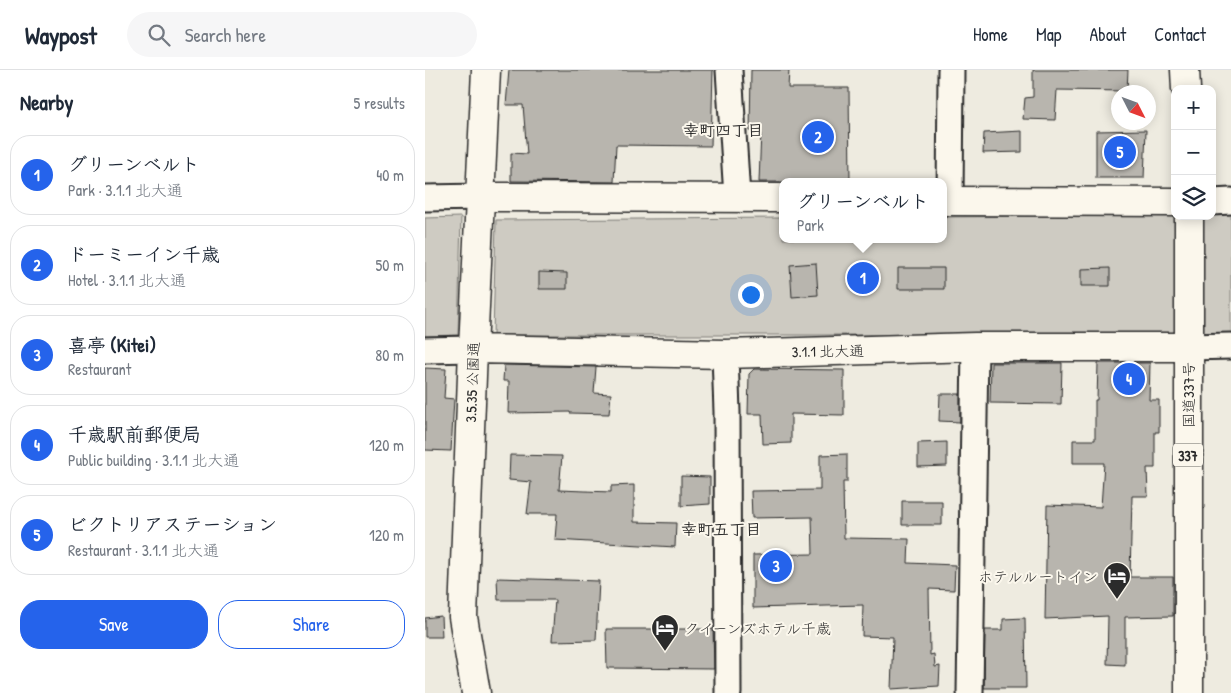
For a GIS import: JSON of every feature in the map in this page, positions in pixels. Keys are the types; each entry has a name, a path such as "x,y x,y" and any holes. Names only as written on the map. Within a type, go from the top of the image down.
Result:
{"main road":[{"name":"3.5.35 公園通","path":"476,693 463,617 486,70"},
{"path":"1185,70 1186,85"},
{"path":"481,197 779,198"},
{"path":"947,201 1171,202"},
{"name":"国道337号","path":"1189,220 1189,693"},
{"name":"3.1.1 北大通","path":"473,349 725,354 975,347 1189,346"}],"street":[{"path":"729,70 737,197"},
{"path":"947,201 951,70"},
{"path":"425,198 481,197"},
{"path":"1216,202 1231,201"},
{"name":"3.1.1 北大通","path":"1189,346 1231,346"},
{"path":"969,693 975,347"},
{"name":"3.1.1 北大通","path":"425,350 473,349"},
{"path":"725,354 728,693"}],"shaded area":[{"path":"1216,214 1231,214 1231,335 493,335 496,220 779,218 779,243 947,243 947,217 1171,215 1171,220 1216,220"},
{"path":"461,217 458,335 425,336 425,218"}],"building":[{"path":"509,70 713,70 711,146 616,145 614,182 511,181 511,153 527,154 523,105 506,105"},
{"path":"751,70 789,70 788,88 849,88 850,178 779,178 779,182 759,182 761,131 750,131"},
{"path":"1033,70 1128,70 1127,85 1111,85 1111,91 1057,90 1055,120 1023,119 1025,98 1033,97"},
{"path":"1146,130 1144,178 1096,178 1096,131"},
{"path":"1022,131 1022,152 983,153 984,133"},
{"path":"816,263 818,295 792,297 790,265"},
{"path":"898,268 944,268 944,289 898,289"},
{"path":"1110,268 1110,286 1081,286 1081,269"},
{"path":"539,272 567,273 567,289 539,289"},
{"path":"991,363 1062,363 1061,404 990,403"},
{"path":"1098,363 1150,363 1149,400 1159,400 1159,432 1155,432 1155,468 1147,468 1148,496 1132,496 1130,577 1173,577 1173,616 1125,617 1125,665 1107,664 1108,616 1045,619 1047,505 1101,507 1104,463 1073,463 1073,440 1095,440 1095,400 1097,400"},
{"path":"504,365 596,367 594,393 611,394 609,414 570,412 508,413 509,381 503,381"},
{"path":"425,368 446,369 444,398 454,399 451,451 425,450"},
{"path":"754,369 844,370 844,415 791,414 791,443 763,444 762,414 748,414 749,374"},
{"path":"940,394 960,394 960,422 939,421"},
{"path":"947,442 947,466 918,467 918,443"},
{"path":"847,454 847,482 843,482 844,538 909,539 908,563 955,565 954,590 929,589 930,655 934,654 935,667 940,666 939,686 891,689 893,637 862,636 863,605 753,608 753,555 813,554 812,517 752,518 751,491 820,490 820,455"},
{"path":"510,455 562,456 559,490 611,492 611,486 634,485 634,522 676,523 675,547 555,540 557,514 527,514 531,482 509,480"},
{"path":"681,476 710,477 710,504 681,506"},
{"path":"902,501 942,501 942,525 902,525"},
{"path":"497,578 599,581 596,640 552,641 555,600 498,600"},
{"path":"441,616 442,637 425,637 425,618"},
{"path":"1025,618 1026,688 984,688 985,630 1003,630 1003,619"},
{"path":"606,629 713,629 714,669 607,668"}],"place":[{"name":"ドーミーイン千歳","path":"818,137"},
{"name":"ビクトリアステーション","path":"1120,152"},
{"name":"グリーンベルト","path":"863,278"},
{"name":"千歳駅前郵便局","path":"1129,379"},
{"name":"喜亭 (Kitei)","path":"776,566"},
{"name":"ホテルルートイン","path":"1117,600"},
{"name":"クイーンズホテル千歳","path":"665,652"}],"district":[{"name":"幸町四丁目","path":"723,130"},
{"name":"幸町五丁目","path":"721,529"}]}
